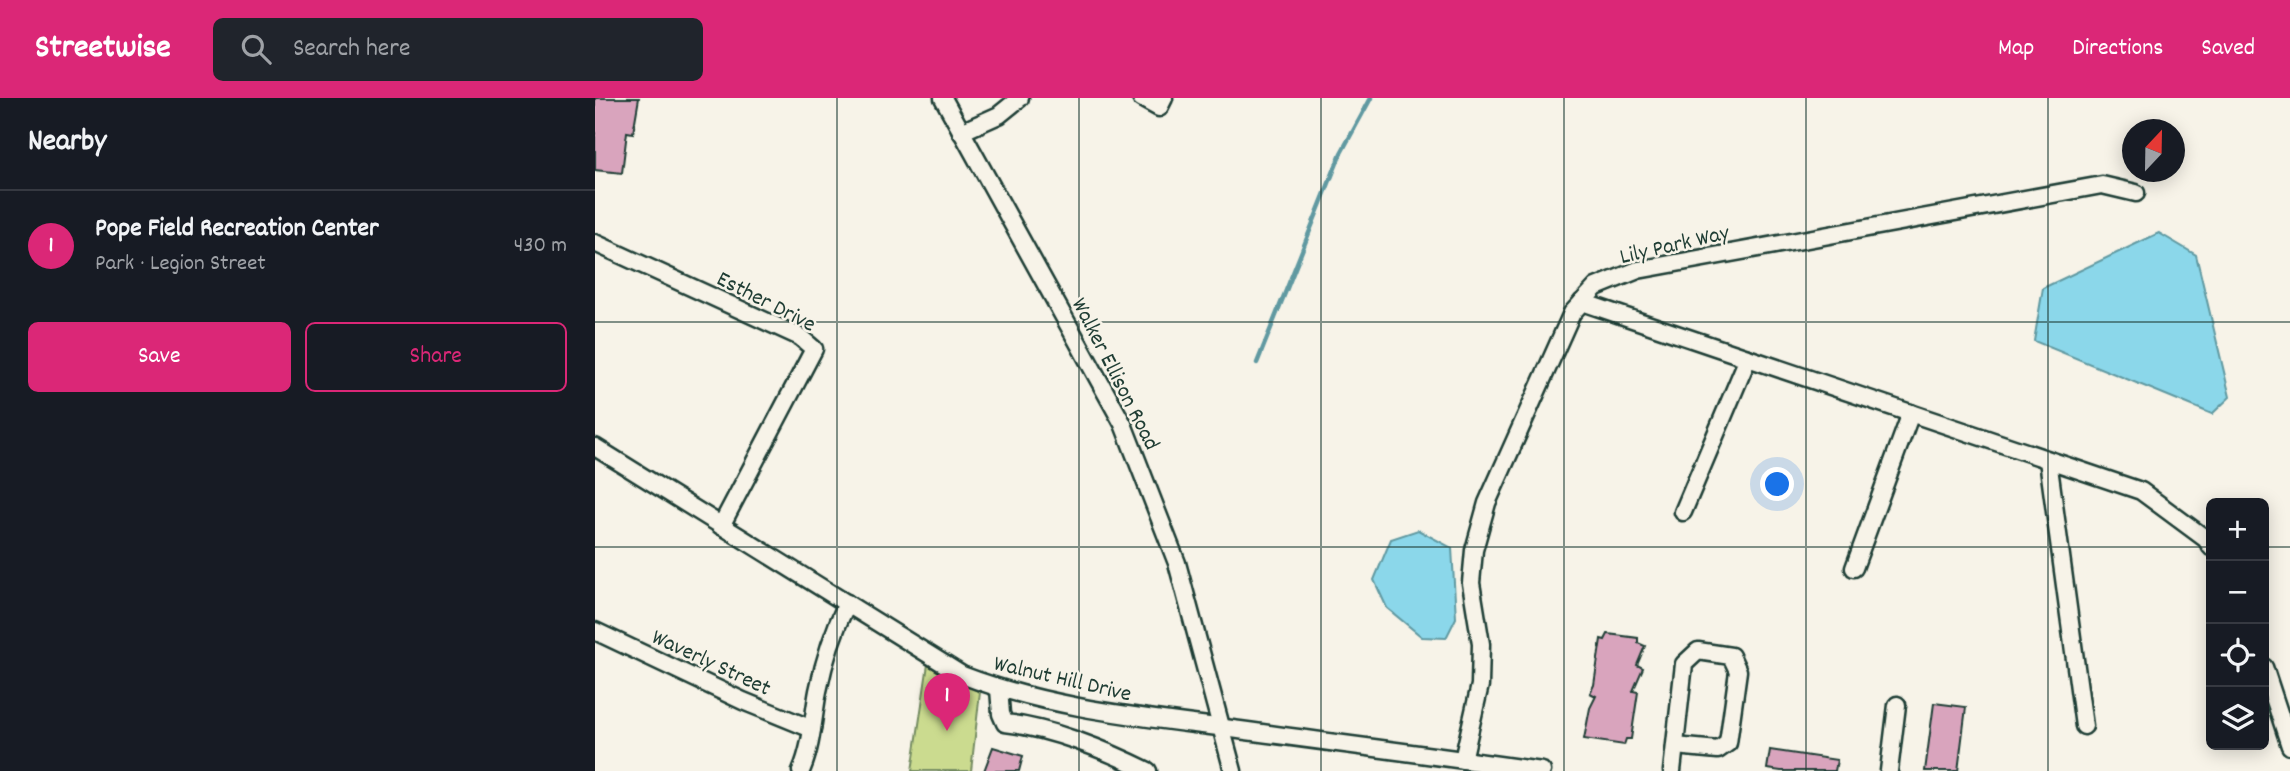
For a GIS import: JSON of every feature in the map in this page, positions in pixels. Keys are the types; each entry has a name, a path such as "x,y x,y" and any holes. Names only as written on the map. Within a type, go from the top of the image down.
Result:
{"street":[{"name":"Walker Ellison Road","path":"943,98 1123,424 1177,563 1233,771"},
{"path":"961,132 999,115 1020,98"},
{"path":"1141,98 1159,108 1164,98"},
{"name":"Lily Park Way","path":"1463,760 1480,684 1481,643 1471,583 1474,550 1487,503 1571,313 1597,287 1638,270 2102,185 2136,193"},
{"name":"Esther Drive","path":"595,243 800,337 814,349 721,526"},
{"path":"1582,302 2141,491 2206,539"},
{"path":"1683,512 1748,358"},
{"path":"1854,568 1910,413"},
{"name":"Walnut Hill Drive","path":"595,447 963,675 999,689 1026,697 1134,717 1542,771"},
{"path":"2048,460 2084,726"},
{"path":"801,771 812,729 818,690 838,622 847,603"},
{"name":"Waverly Street","path":"595,631 743,701 812,729"},
{"path":"1672,771 1684,664 1698,651 1731,656 1738,671 1728,743 1719,750 1675,746"},
{"path":"2269,682 2290,746"},
{"path":"999,689 1001,714 1005,723 1019,724 1081,743 1148,771"},
{"path":"1889,771 1897,705"}],"green space":[{"path":"928,664 980,692 971,771 912,771"}],"water":[{"path":"2159,233 2196,255 2230,397 2212,414 2034,341 2043,288"},
{"path":"1418,530 1452,548 1456,618 1446,638 1422,637 1387,608 1374,580 1391,539"}],"building":[{"path":"595,98 639,98 633,133 627,132 622,173 595,170"},
{"path":"1608,634 1638,638 1638,643 1645,646 1637,665 1643,668 1633,691 1638,692 1631,739 1626,739 1624,745 1584,739 1590,708 1596,696 1590,693 1594,685 1601,639 1605,640"},
{"path":"1934,703 1966,707 1958,771 1925,771"},
{"path":"993,747 1023,756 1019,771 984,771"},
{"path":"1770,750 1837,760 1835,771 1767,769"}],"waterway":[{"path":"1257,363 1341,153 1371,98"}],"place":[{"name":"Pope Field Recreation Center","path":"947,731"}]}
